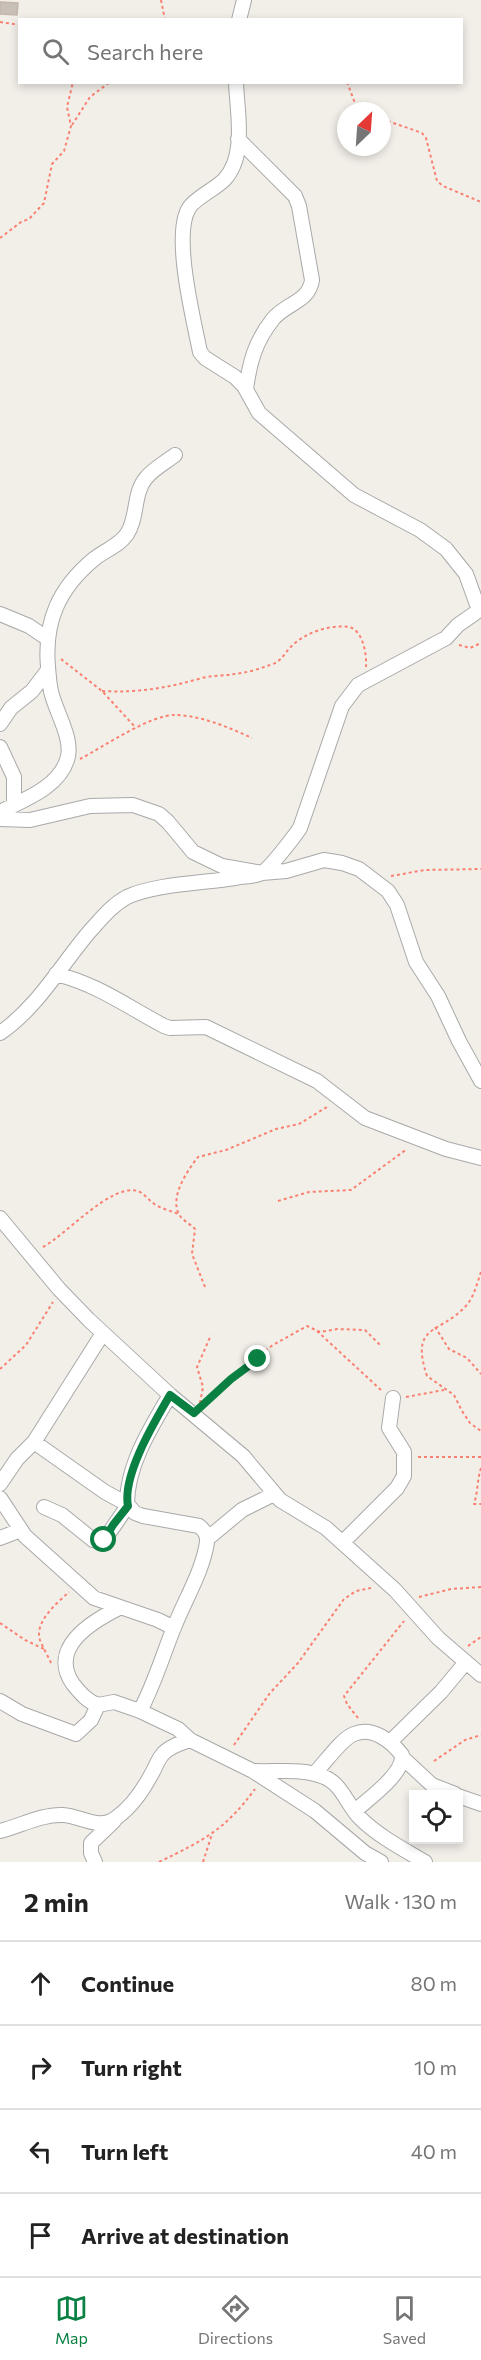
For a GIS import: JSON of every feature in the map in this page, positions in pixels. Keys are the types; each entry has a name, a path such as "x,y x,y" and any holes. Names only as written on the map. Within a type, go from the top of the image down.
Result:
{"street":[{"path":"239,18 244,0"},
{"path":"236,84 238,139 236,161 226,177 212,191 189,207 185,217 182,246 200,352 205,358 235,377 246,389 259,413 354,495 420,530 446,549 466,574 480,610 443,639 358,685 342,706 300,828 262,873"},
{"path":"238,139 295,196 299,206 312,280 311,289 306,296 274,318 255,348 246,389"},
{"path":"0,812 38,792 59,776 68,757 68,743 51,692 48,670 48,643 56,605 68,585 96,558 117,545 128,534 145,479 175,455"},
{"path":"0,614 29,626 48,643"},
{"path":"0,724 10,708 32,691 48,670"},
{"path":"2,754 14,777 14,805"},
{"path":"0,819 30,820 90,806 133,805 159,814 193,852 207,860 222,866 262,873"},
{"path":"0,1033 33,1006 56,974 112,907 128,897 161,888 286,871 324,860 358,869 388,891 397,904 416,962 438,996 481,1081"},
{"path":"56,974 72,978 116,997 164,1026 171,1028 206,1027 317,1081 365,1118 446,1149 481,1158"},
{"path":"0,1218 60,1289 103,1333 170,1395 243,1456 286,1505 312,1518 343,1542 409,1604 438,1638 481,1675"},
{"path":"0,1484 17,1459 34,1442 103,1333"},
{"path":"44,1507 62,1515 93,1540 101,1542 107,1537 128,1505 133,1473 147,1436 170,1395"},
{"path":"343,1542 401,1483 406,1457 390,1431 393,1398"},
{"path":"34,1442 105,1492 128,1505 135,1513 199,1526 205,1532 207,1539 200,1565 140,1711"},
{"path":"207,1539 243,1510 274,1494"},
{"path":"0,1498 25,1536 94,1598 158,1620 174,1628"},
{"path":"0,1538 21,1530"},
{"path":"119,1608 93,1621 75,1639 66,1658 65,1669 68,1677 85,1698 98,1705 114,1702 140,1711 178,1729 190,1740 259,1774 324,1818 365,1853 381,1862"},
{"path":"390,1742 441,1692 466,1662"},
{"path":"0,1701 22,1714 76,1734 91,1720 98,1705"},
{"path":"314,1774 346,1739 354,1734 370,1733 390,1742 403,1758 432,1785 444,1790"},
{"path":"95,1862 91,1853 91,1843 134,1800 150,1778 162,1754 190,1740"},
{"path":"355,1812 394,1776 403,1758"},
{"path":"259,1774 314,1774 327,1778 337,1785 355,1812 372,1829 425,1862"},
{"path":"463,1797 481,1804"},
{"path":"0,1831 55,1816 65,1815 96,1824 106,1824 115,1819"}],"path":[{"path":"160,0 164,18"},
{"path":"0,22 18,25"},
{"path":"71,128 67,106 72,84"},
{"path":"0,238 21,222 29,219 44,203 52,164 64,151 71,128 90,97 107,84"},
{"path":"348,84 354,102"},
{"path":"391,122 422,133 426,138 437,180 442,186 481,202"},
{"path":"102,691 165,689 203,678 242,674 278,663 290,647 307,633 341,627 350,627 360,635 366,659 364,682"},
{"path":"443,639 470,648 481,643"},
{"path":"48,643 102,691 136,728"},
{"path":"64,768 136,728 165,716 175,715 225,726 252,738"},
{"path":"374,879 425,870 481,869"},
{"path":"179,1214 177,1198 179,1188 198,1157 226,1150 276,1129 299,1124 320,1110 344,1102"},
{"path":"278,1201 309,1192 351,1190 422,1140"},
{"path":"42,1248 87,1213 118,1193 137,1191 157,1206 179,1214 195,1229 192,1254 205,1287"},
{"path":"481,1272 467,1305 435,1328 423,1340 421,1351 427,1376 454,1395 470,1423 481,1431"},
{"path":"0,1369 26,1345 60,1289"},
{"path":"211,1335 197,1367 203,1387 199,1409 246,1367 256,1362 273,1344 307,1326 320,1332 344,1328 365,1330 380,1346"},
{"path":"435,1328 449,1349 467,1358 481,1374"},
{"path":"315,1330 374,1385 393,1398 444,1390"},
{"path":"406,1457 481,1456"},
{"path":"481,1468 478,1494 474,1504 481,1504"},
{"path":"68,1677 51,1663 39,1631 41,1624 60,1600 78,1584"},
{"path":"370,1733 347,1704 344,1696 372,1664 409,1604 451,1589 481,1587"},
{"path":"225,1757 270,1693 298,1663 344,1599 356,1591 370,1588 395,1590"},
{"path":"0,1623 26,1640 44,1648"},
{"path":"434,1761 465,1740 481,1734"},
{"path":"159,1862 195,1845 234,1816 259,1774"},
{"path":"203,1862 212,1834"}],"building":[{"path":"0,2 18,3 17,15 0,14"}],"route":[{"path":"104,1540 128,1506 127,1495 133,1473 147,1436 170,1395 194,1413 231,1379 258,1359"}]}
